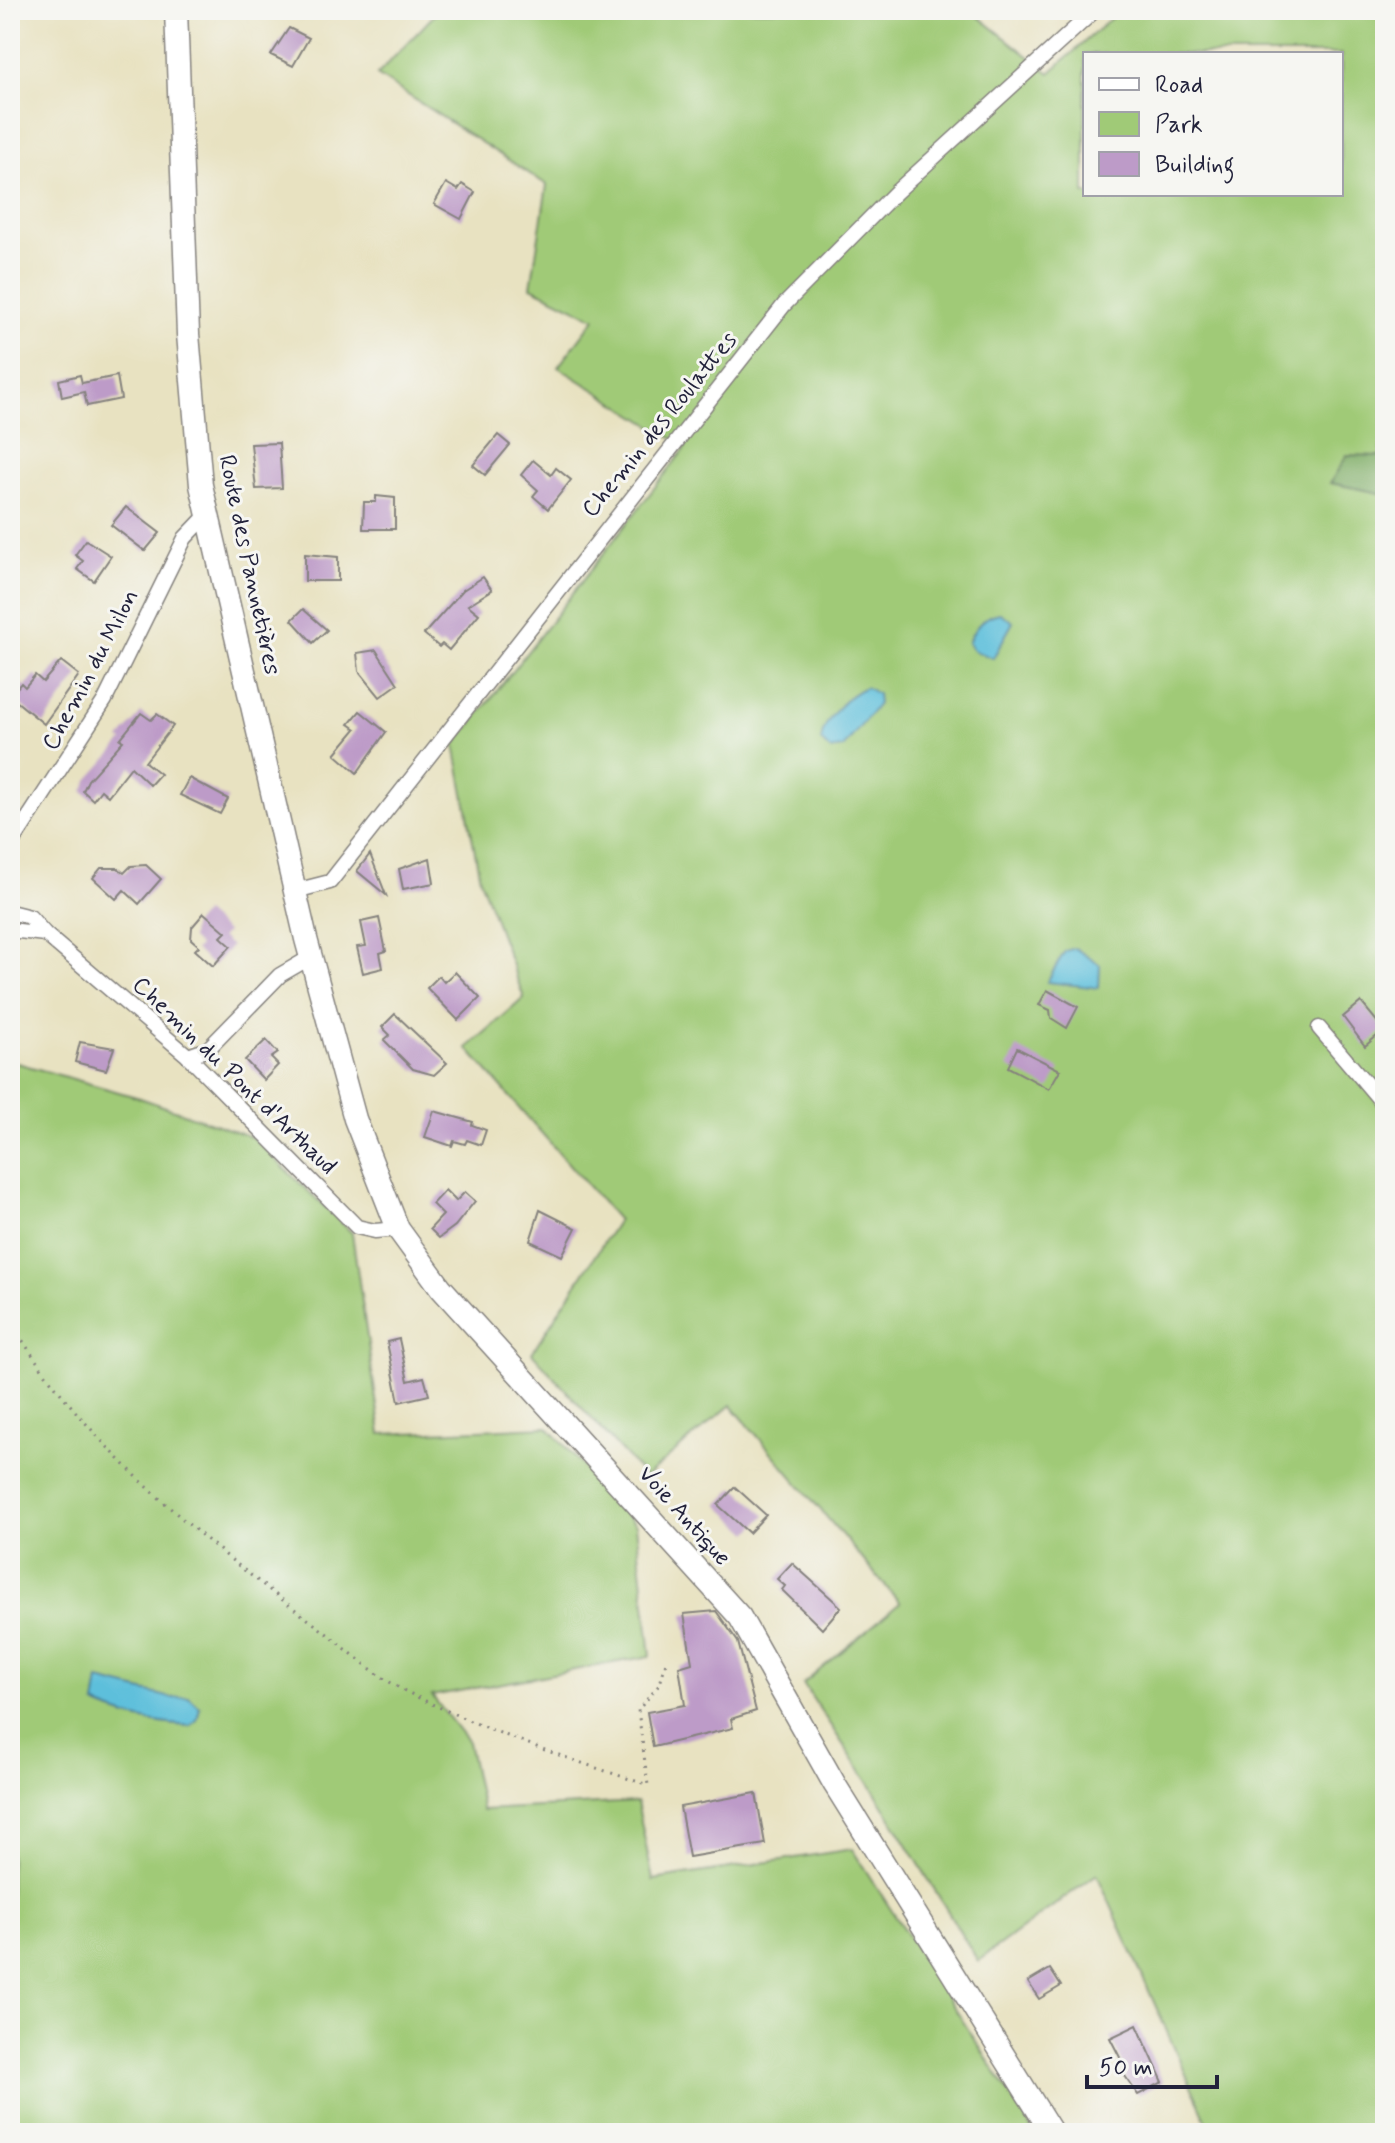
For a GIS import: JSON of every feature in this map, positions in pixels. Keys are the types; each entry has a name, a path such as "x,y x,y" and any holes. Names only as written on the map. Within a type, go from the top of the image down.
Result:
{"street":[{"name":"Route des Pannetières","path":"176,10 188,334 201,485 305,933"},
{"name":"Chemin des Roulattes","path":"295,891 330,882 784,305 896,192 1095,10"},
{"name":"Chemin du Milon","path":"10,846 84,737 185,538 208,514"},
{"path":"10,897 17,914 45,934"},
{"path":"10,930 45,934"},
{"name":"Voie Antique","path":"305,933 355,1119 398,1229 441,1288 740,1617 835,1785 1052,2133"},
{"name":"Chemin du Pont d'Arthaud","path":"45,934 188,1056 357,1227 375,1231 398,1229"},
{"path":"188,1056 208,1049 280,975 311,957"},
{"path":"1319,1028 1385,1106"}],"path":[{"path":"10,1320 75,1413 163,1504 269,1590 402,1689 552,1754 648,1785 638,1710 660,1684 667,1658"}],"green space":[{"path":"439,10 970,10 1050,73 1120,10 1385,10 1385,2133 1212,2133 1097,1874 978,1961 882,1803 803,1684 900,1603 731,1405 645,1477 532,1353 618,1220 467,1048 524,998 480,879 455,745 686,447 558,367 595,318 531,287 547,185 377,75"},
{"path":"1385,380 1385,494 1330,483 1347,455 1381,456"},
{"path":"10,1061 140,1098 252,1137 352,1233 381,1434 548,1427 636,1525 651,1656 432,1696 468,1742 482,1810 637,1802 653,1880 852,1849 1035,2133 10,2133"}],"water":[{"path":"1000,613 1013,622 993,658 974,651 968,643 976,628 984,620"},
{"path":"866,687 877,694 878,704 843,748 830,750 821,741 826,725 844,702"},
{"path":"1075,948 1100,965 1099,988 1047,982 1065,951"},
{"path":"99,1680 172,1698 189,1697 200,1707 197,1720 190,1726 166,1724 106,1709 95,1704"}],"building":[{"path":"289,28 309,38 293,66 271,55"},
{"path":"446,183 458,190 462,184 475,192 461,219 434,204"},
{"path":"80,375 82,383 117,376 121,399 87,406 84,392 62,397 59,380"},
{"path":"498,435 510,445 485,475 473,465"},
{"path":"279,443 282,488 256,489 251,444"},
{"path":"533,460 551,475 556,468 571,480 548,509 533,496 538,490 521,475"},
{"path":"376,496 395,498 395,529 363,529 364,502 376,502"},
{"path":"126,507 160,533 145,551 111,525"},
{"path":"86,540 111,556 94,581 77,569 83,561 75,555"},
{"path":"305,554 338,557 338,581 305,581"},
{"path":"483,577 492,590 468,605 479,614 449,650 442,644 439,647 424,634 463,590"},
{"path":"303,609 327,630 313,643 292,620"},
{"path":"376,650 398,684 380,697 359,671 357,653"},
{"path":"61,661 79,675 44,724 10,696 21,683 25,687 35,675 43,682"},
{"path":"360,711 386,732 357,773 335,754 356,729 349,724"},
{"path":"141,713 151,720 157,714 173,726 145,762 160,774 150,785 131,767 108,796 101,790 93,800 83,791 88,780 123,741 120,739"},
{"path":"189,778 228,799 220,814 180,795"},
{"path":"370,854 386,895 357,871"},
{"path":"430,858 434,883 403,889 399,869"},
{"path":"146,865 161,879 139,904 124,890 116,899 93,878 101,868 118,868 124,873 131,866"},
{"path":"204,913 226,932 221,937 231,946 213,966 195,950 199,946 191,939 192,927"},
{"path":"379,918 386,951 380,953 383,968 363,973 357,947 366,946 361,922"},
{"path":"455,972 480,998 458,1020 427,988 439,976 444,982"},
{"path":"1047,990 1078,1007 1067,1028 1051,1018 1050,1010 1039,1005"},
{"path":"1361,1002 1384,1030 1365,1046 1343,1017"},
{"path":"395,1014 447,1063 434,1075 413,1069 384,1040 390,1035 382,1027"},
{"path":"266,1040 278,1053 271,1058 278,1065 264,1080 245,1060"},
{"path":"80,1042 114,1048 106,1070 75,1062"},
{"path":"1017,1048 1060,1070 1049,1089 1008,1067"},
{"path":"434,1111 473,1122 472,1125 486,1130 481,1145 467,1140 465,1144 454,1141 452,1146 425,1137"},
{"path":"445,1190 456,1201 465,1192 475,1201 455,1226 439,1238 430,1229 443,1215 432,1204"},
{"path":"540,1210 576,1228 562,1256 530,1241"},
{"path":"399,1339 408,1381 424,1377 429,1395 399,1402 387,1342"},
{"path":"735,1487 766,1515 749,1533 718,1505"},
{"path":"792,1563 841,1607 822,1629 782,1590 785,1586 777,1579"},
{"path":"716,1611 738,1642 756,1711 731,1719 733,1728 653,1747 647,1712 685,1705 679,1667 692,1663 684,1614"},
{"path":"756,1793 765,1844 689,1857 680,1807"},
{"path":"1050,1969 1061,1986 1039,1999 1028,1982"},
{"path":"1137,2025 1163,2082 1138,2095 1123,2073 1127,2071 1110,2038"}]}
